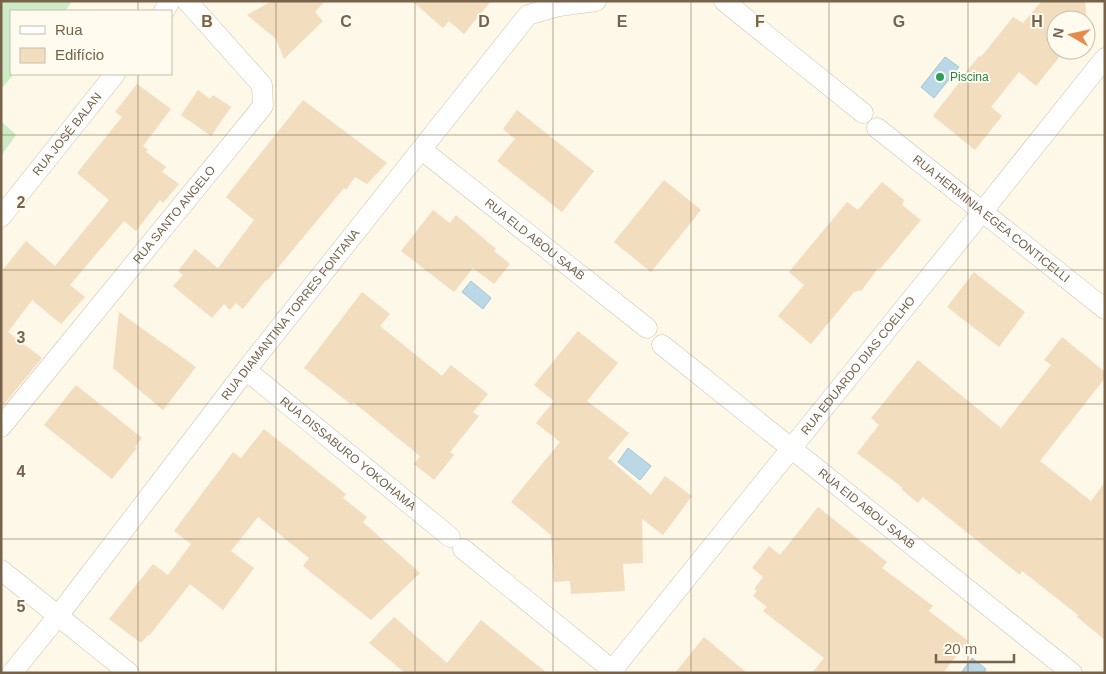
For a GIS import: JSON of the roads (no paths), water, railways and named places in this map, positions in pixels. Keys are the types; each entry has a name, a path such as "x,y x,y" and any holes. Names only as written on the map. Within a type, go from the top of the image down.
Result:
{"street":[{"name":"RUA SANTO ANGELO","path":"1,427 263,106 262,85 187,1"},
{"name":"RUA DIAMANTINA TORRES FONTANA","path":"12,673 58,616 246,370 528,15 559,6 596,1"},
{"path":"724,1 863,113"},
{"name":"RUA EDUARDO DIAS COELHO","path":"613,672 1105,58"},
{"name":"RUA JOSÉ BALAN","path":"1,217 115,75"},
{"name":"RUA HERMINIA EGEA CONTICELLI","path":"877,128 1105,309"},
{"name":"RUA ELD ABOU SAAB","path":"422,150 647,328"},
{"name":"RUA EID ABOU SAAB","path":"662,345 1072,673"},
{"name":"RUA DISSABURO YOKOHAMA","path":"246,370 613,672"},
{"path":"1,570 129,673"}],"water":[{"name":"Piscina","path":"945,57 959,67 934,98 921,87"},
{"path":"471,281 491,298 483,309 462,292"},
{"path":"628,448 651,466 640,480 618,462"},
{"path":"972,658 986,669 984,673 961,673"}],"place":[{"name":"Piscina","path":"940,77"}]}
